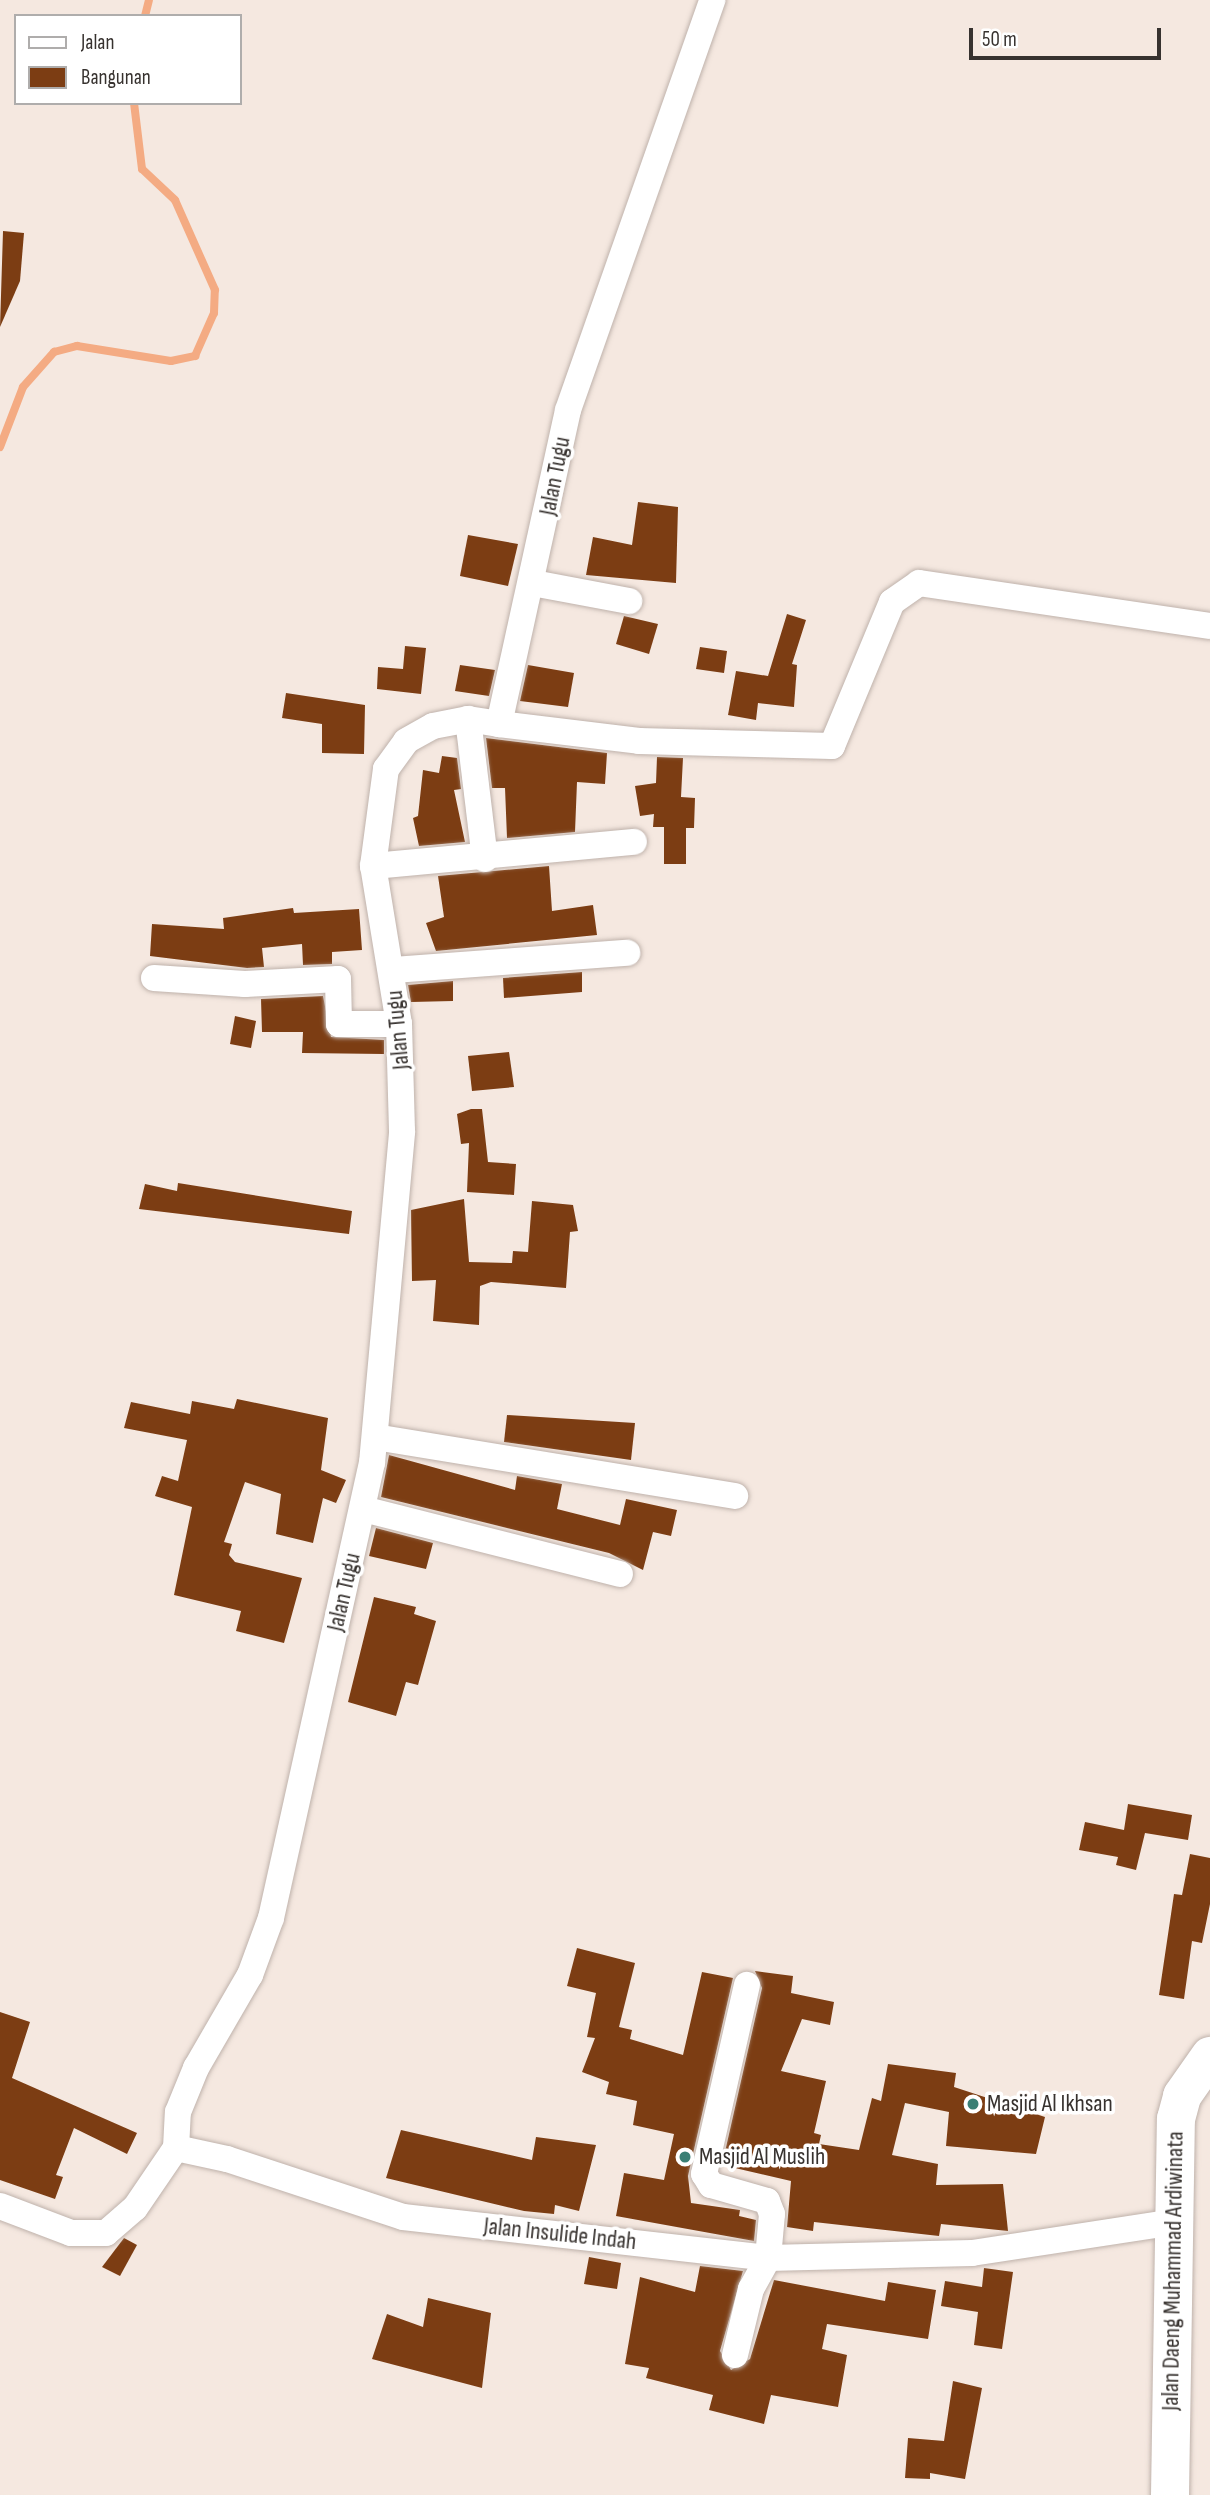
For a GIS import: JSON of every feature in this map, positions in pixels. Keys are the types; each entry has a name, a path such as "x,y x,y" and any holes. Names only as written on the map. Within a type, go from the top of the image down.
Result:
{"main road":[{"name":"Jalan Daeng Muhammad Ardiwinata","path":"1170,2495 1177,2119 1182,2096 1210,2056"}],"street":[{"name":"Jalan Tugu","path":"176,2148 178,2112 196,2068 250,1975 271,1918 363,1509 375,1437 401,1131 399,1024 393,970 373,866 386,769 406,741 433,726 468,719 499,724 533,583 568,410 712,0"},
{"path":"533,583 629,601"},
{"path":"499,724 639,741 832,746 892,601 919,583 1210,626"},
{"path":"468,719 485,859"},
{"path":"373,866 485,859 634,842"},
{"path":"393,970 626,953"},
{"path":"154,978 245,984 338,979 339,1024 399,1024"},
{"path":"375,1437 735,1496"},
{"path":"363,1509 620,1574"},
{"path":"735,2355 751,2289 768,2258 767,2201 711,2185 704,2174 747,1985"},
{"path":"0,2206 71,2233 106,2233 135,2208 176,2148"},
{"name":"Jalan Insulide Indah","path":"176,2148 227,2159 403,2217 768,2258 972,2253 1174,2222"}],"building":[{"path":"3,231 24,233 20,281 0,327"},
{"path":"638,502 678,507 676,583 586,575 593,537 632,545"},
{"path":"468,535 518,544 508,586 460,576"},
{"path":"787,614 806,620 792,664 797,665 794,707 758,703 756,720 728,715 736,671 768,676"},
{"path":"624,616 658,624 649,654 616,644"},
{"path":"405,646 426,648 421,694 377,689 378,667 403,669"},
{"path":"700,647 727,651 724,673 696,669"},
{"path":"460,665 495,670 489,696 455,691"},
{"path":"528,665 574,673 568,707 520,701"},
{"path":"286,693 365,705 364,754 322,753 322,724 282,718"},
{"path":"486,738 607,753 605,784 577,782 575,832 507,838 505,788 492,788"},
{"path":"442,756 457,758 461,789 454,790 465,842 419,846 413,818 418,816 423,770 439,773"},
{"path":"657,757 683,758 681,797 695,798 694,828 686,828 686,864 664,864 664,827 653,827 654,814 640,816 635,786 656,783"},
{"path":"549,866 552,911 593,905 597,935 436,951 426,923 444,917 438,876"},
{"path":"293,908 294,913 359,909 362,950 332,952 332,964 303,965 302,944 262,948 264,967 247,968 150,956 152,924 224,929 223,918"},
{"path":"582,972 582,992 504,998 503,978"},
{"path":"453,981 453,1001 411,1002 408,985"},
{"path":"323,996 331,1037 384,1040 384,1054 302,1053 303,1032 262,1032 261,999"},
{"path":"235,1016 256,1021 251,1048 230,1044"},
{"path":"509,1052 514,1087 472,1091 468,1056"},
{"path":"471,1109 482,1109 488,1162 516,1164 514,1195 467,1192 469,1143 461,1144 457,1114"},
{"path":"178,1183 352,1211 349,1234 139,1209 145,1184 177,1191"},
{"path":"464,1199 469,1262 512,1263 513,1251 528,1252 532,1201 573,1205 578,1231 570,1232 566,1288 491,1282 480,1286 479,1325 433,1321 436,1280 412,1281 411,1210"},
{"path":"237,1399 328,1418 321,1470 346,1480 336,1503 323,1498 313,1543 276,1534 281,1494 245,1482 224,1542 232,1544 229,1555 235,1562 302,1578 284,1643 236,1631 241,1611 174,1595 192,1507 155,1496 162,1476 178,1481 187,1440 124,1428 131,1402 190,1414 192,1401 234,1409"},
{"path":"507,1415 635,1423 631,1460 504,1442"},
{"path":"389,1455 515,1490 517,1476 562,1484 557,1509 620,1525 626,1499 677,1510 671,1536 653,1532 643,1570 609,1553 381,1497"},
{"path":"376,1528 433,1543 426,1569 369,1556"},
{"path":"374,1597 416,1607 414,1614 436,1621 418,1685 406,1682 396,1716 348,1702"},
{"path":"1128,1804 1192,1815 1188,1840 1145,1833 1136,1870 1116,1865 1118,1857 1079,1850 1085,1822 1124,1830"},
{"path":"1190,1854 1210,1858 1210,1904 1202,1943 1192,1941 1184,1999 1159,1995 1174,1894 1182,1895"},
{"path":"577,1948 635,1963 619,2027 632,2030 630,2039 683,2055 702,1972 733,1978 688,2176 691,2203 740,2210 739,2216 756,2220 754,2241 616,2216 624,2173 664,2180 674,2134 633,2125 637,2101 606,2094 609,2082 582,2072 595,2038 587,2037 596,1993 567,1986"},
{"path":"755,1971 793,1976 791,1993 834,2002 830,2025 802,2019 781,2071 826,2081 814,2133 821,2135 819,2144 859,2150 872,2098 881,2101 888,2064 956,2073 954,2087 1045,2117 1036,2154 946,2146 949,2112 905,2103 892,2155 938,2164 936,2185 1003,2184 1008,2231 941,2224 939,2236 814,2222 813,2231 787,2227 791,2181 722,2165 762,1988"},
{"path":"0,2012 30,2022 12,2078 137,2133 127,2154 74,2128 56,2175 63,2177 55,2199 0,2180"},
{"path":"401,2130 532,2160 536,2137 596,2145 579,2211 555,2205 554,2214 524,2211 386,2178"},
{"path":"124,2238 137,2245 120,2276 102,2267"},
{"path":"589,2257 621,2263 617,2289 584,2284"},
{"path":"700,2266 743,2271 720,2351 731,2370 750,2359 774,2280 885,2301 888,2282 936,2290 928,2339 827,2324 822,2349 847,2355 838,2407 771,2395 764,2424 709,2410 713,2395 646,2378 649,2368 625,2364 640,2277 695,2292"},
{"path":"984,2268 1013,2272 1002,2349 974,2345 978,2312 941,2306 945,2281 982,2287"},
{"path":"428,2298 491,2313 482,2388 372,2359 387,2314 423,2327"},
{"path":"953,2381 982,2388 965,2479 930,2473 930,2479 905,2478 908,2438 944,2441"}],"waterway":[{"path":"146,14 149,0"},
{"path":"0,447 23,387 54,352 77,346 171,361 195,356 214,313 215,290 175,200 142,169 134,105"}],"place":[{"name":"Masjid Al Ikhsan","path":"973,2104"},
{"name":"Masjid Al Muslih","path":"685,2157"}]}
